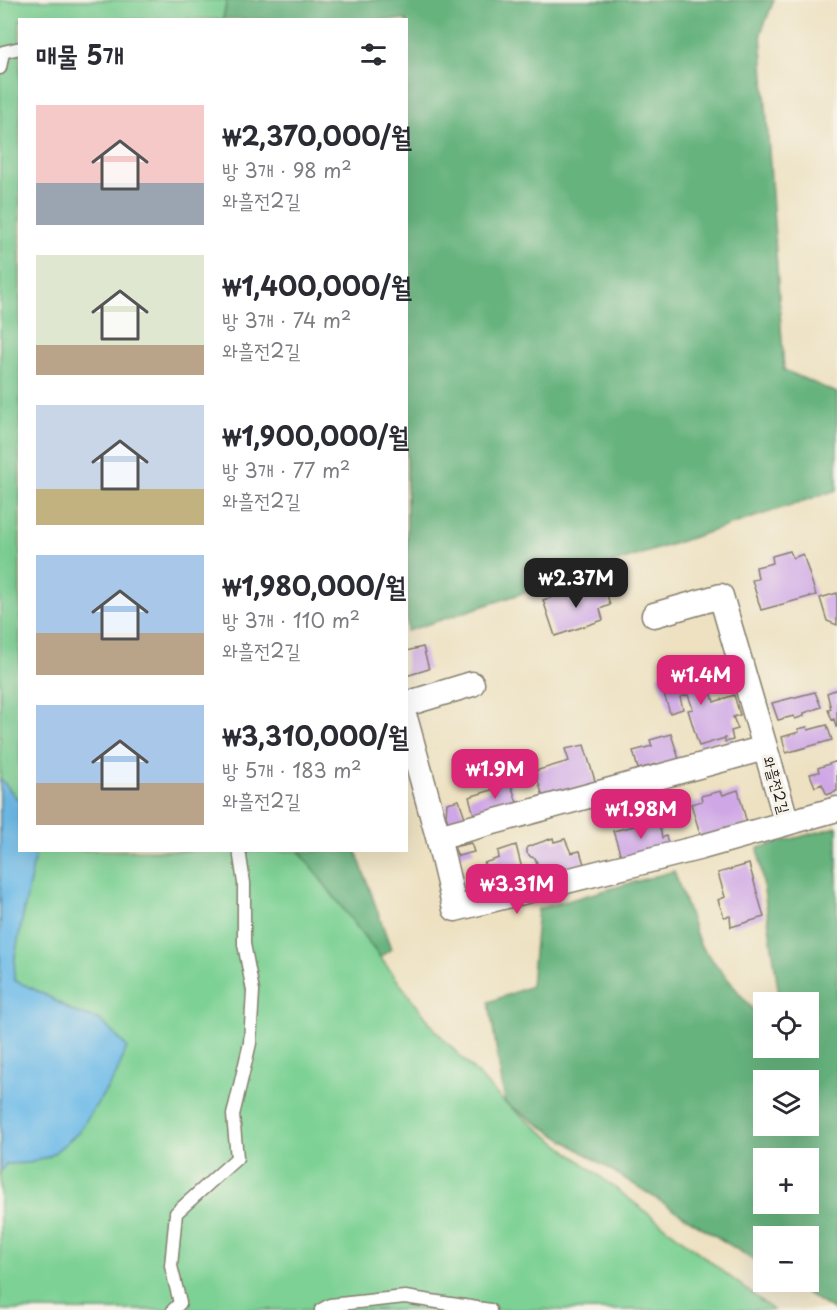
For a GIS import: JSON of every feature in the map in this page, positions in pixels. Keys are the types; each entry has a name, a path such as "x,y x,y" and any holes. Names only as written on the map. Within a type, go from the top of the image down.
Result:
{"street":[{"name":"와흘전2길","path":"654,615 722,596 787,823"},
{"path":"408,703 472,684"},
{"name":"와흘전2길","path":"408,728 455,909 702,847 837,808"},
{"name":"와흘전2길","path":"438,837 765,748"}],"lane":[{"path":"0,68 1,49 18,48"},
{"path":"173,1310 180,1303 171,1266 176,1213 237,1158 233,1115 250,1043 253,991 244,944 244,883 240,852"},
{"path":"321,1310 330,1305 405,1297 490,1310"}],"green space":[{"path":"0,0 227,0 223,18 18,18 18,852 300,852 437,1032 505,1103 773,1310 0,1310"},
{"path":"227,0 774,0 761,33 784,370 837,393 837,490 408,631 408,18 223,18"},
{"path":"837,827 837,1310 833,1310 804,1292 819,1292 819,1226 753,1226 753,1260 505,1103 489,1002 531,986 538,909 674,871 700,945 753,1010 753,1058 819,1058 819,992 779,992 758,848"},
{"path":"300,852 356,852 391,949 380,957"}],"water":[{"path":"0,778 18,800 18,852 36,852 15,956 14,980 74,1012 100,1020 127,1047 116,1075 78,1133 50,1156 30,1163 6,1164 0,1172"}],"building":[{"path":"790,551 793,558 803,554 816,595 761,610 752,580 758,579 756,567 773,563 772,556"},
{"path":"598,583 600,589 605,588 610,605 600,609 603,620 555,636 543,600"},
{"path":"837,593 837,625 827,621 820,598"},
{"path":"423,647 429,669 408,675 408,651"},
{"path":"678,669 680,677 705,670 714,702 734,695 740,715 733,717 738,729 731,731 733,740 725,742 725,738 699,746 688,710 693,709 688,695 680,697 683,709 670,713 658,675"},
{"path":"837,689 836,727 828,710 831,709 827,693"},
{"path":"815,692 821,707 795,719 794,716 778,720 772,703"},
{"path":"827,725 832,740 786,753 782,737 799,732 798,729 807,727 808,730"},
{"path":"671,734 680,762 658,768 657,764 638,769 633,751 652,746 650,740"},
{"path":"584,745 597,787 545,803 535,771 569,761 565,749"},
{"path":"837,761 837,791 827,795 822,784 815,787 810,774 819,772 818,768"},
{"path":"507,772 520,812 477,825 469,797 492,790 488,776"},
{"path":"738,790 748,827 702,840 691,804 702,801 701,796 721,791 723,795"},
{"path":"459,800 468,826 451,831 446,816 447,803"},
{"path":"656,816 657,819 660,818 663,827 660,828 662,838 666,836 670,849 623,862 613,831 643,824 641,820"},
{"path":"553,838 554,842 565,839 571,853 580,851 586,871 540,885 533,867 538,866 535,858 527,853 527,847"},
{"path":"471,843 474,852 458,856 454,847"},
{"path":"516,845 527,889 489,898 485,884 490,882 484,863 499,858 498,851"},
{"path":"749,864 764,917 731,927 730,916 724,917 718,900 725,897 718,873"}]}
